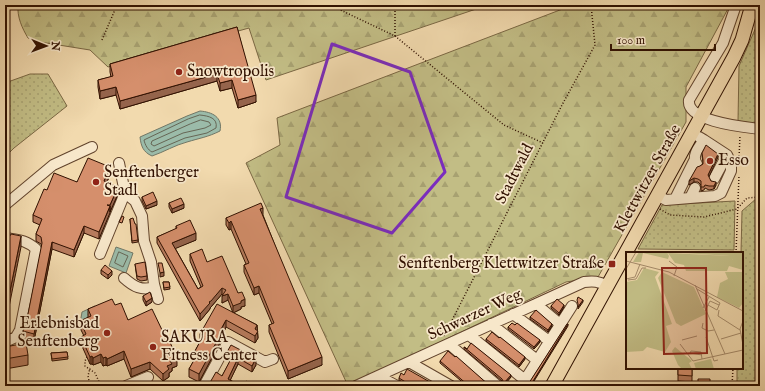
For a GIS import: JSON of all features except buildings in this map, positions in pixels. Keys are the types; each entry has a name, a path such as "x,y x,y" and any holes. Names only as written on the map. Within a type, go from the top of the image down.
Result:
{"main road":[{"name":"Klettwitzer Straße","path":"628,252 698,136 702,116 742,40 752,5"},
{"name":"Klettwitzer Straße","path":"552,386 626,255"}],"street":[{"path":"736,5 723,43 690,100 689,105 690,109 710,120 740,127 760,129"},
{"path":"658,202 690,198 707,193 715,196 721,193 731,171 731,163 727,155 698,136 694,157 696,163 675,199"},
{"path":"5,205 53,165 92,147"},
{"path":"714,179 727,155"},
{"path":"120,163 126,192 135,201 142,216 144,241 152,267 154,287 158,299"},
{"path":"690,198 695,188"},
{"path":"100,254 126,192"},
{"path":"5,244 6,238 14,239 28,242 36,249 20,330 16,337 5,342"},
{"path":"124,278 139,288 149,289 154,287"},
{"name":"Schwarzer Weg","path":"356,386 584,282 594,281 607,286"},
{"path":"536,304 560,324"},
{"path":"469,335 523,383 572,306"},
{"path":"513,314 549,341"},
{"path":"491,324 537,360"},
{"path":"204,386 228,342 265,362 273,359"},
{"path":"449,344 498,386"},
{"path":"409,362 451,386"},
{"path":"378,376 397,386"},
{"path":"126,386 148,377"}],"path":[{"path":"102,40 117,5"},
{"path":"330,5 395,36 504,125 544,143"},
{"path":"395,5 395,36"},
{"name":"Stadtwald","path":"438,349 595,45 591,5"},
{"path":"739,164 740,127"},
{"path":"736,252 739,172"},
{"path":"658,202 670,215 704,217 737,209 747,198 760,197"},
{"path":"87,357 85,360 85,366 90,368 95,373 101,386"},
{"path":"90,368 88,376 90,386"},
{"path":"732,386 733,369"}],"highlighted area":[{"path":"332,44 410,72 445,172 392,233 286,197"}],"green space":[{"path":"18,5 488,5 266,80 249,28 108,67 90,50 40,42 28,38 20,22"},
{"path":"573,5 730,5 686,87 686,122 598,277 566,282 348,386 246,163 280,145 277,118"},
{"path":"760,18 760,102 758,124 738,121 739,66"},
{"path":"30,74 48,74 67,106 14,148 5,157 5,83"},
{"path":"757,198 760,198 760,386 737,386 737,369 743,369 743,252 741,252 742,211"},
{"path":"735,201 734,250 638,249 662,205"}],"water":[{"path":"200,111 216,116 220,122 220,131 178,145 152,156 145,151 140,137"},
{"path":"116,247 133,253 126,273 109,266"},
{"path":"95,306 96,310 88,314 90,320 83,322 81,318 82,312"}],"place":[{"name":"Snowtropolis","path":"179,72"},
{"name":"Esso","path":"710,161"},
{"name":"Senftenberger Stadl","path":"96,182"},
{"name":"Senftenberg Klettwitzer Straße","path":"612,264"},
{"name":"Erlebnisbad Senftenberg","path":"107,333"},
{"name":"SAKURA Fitness Center","path":"153,347"}]}
